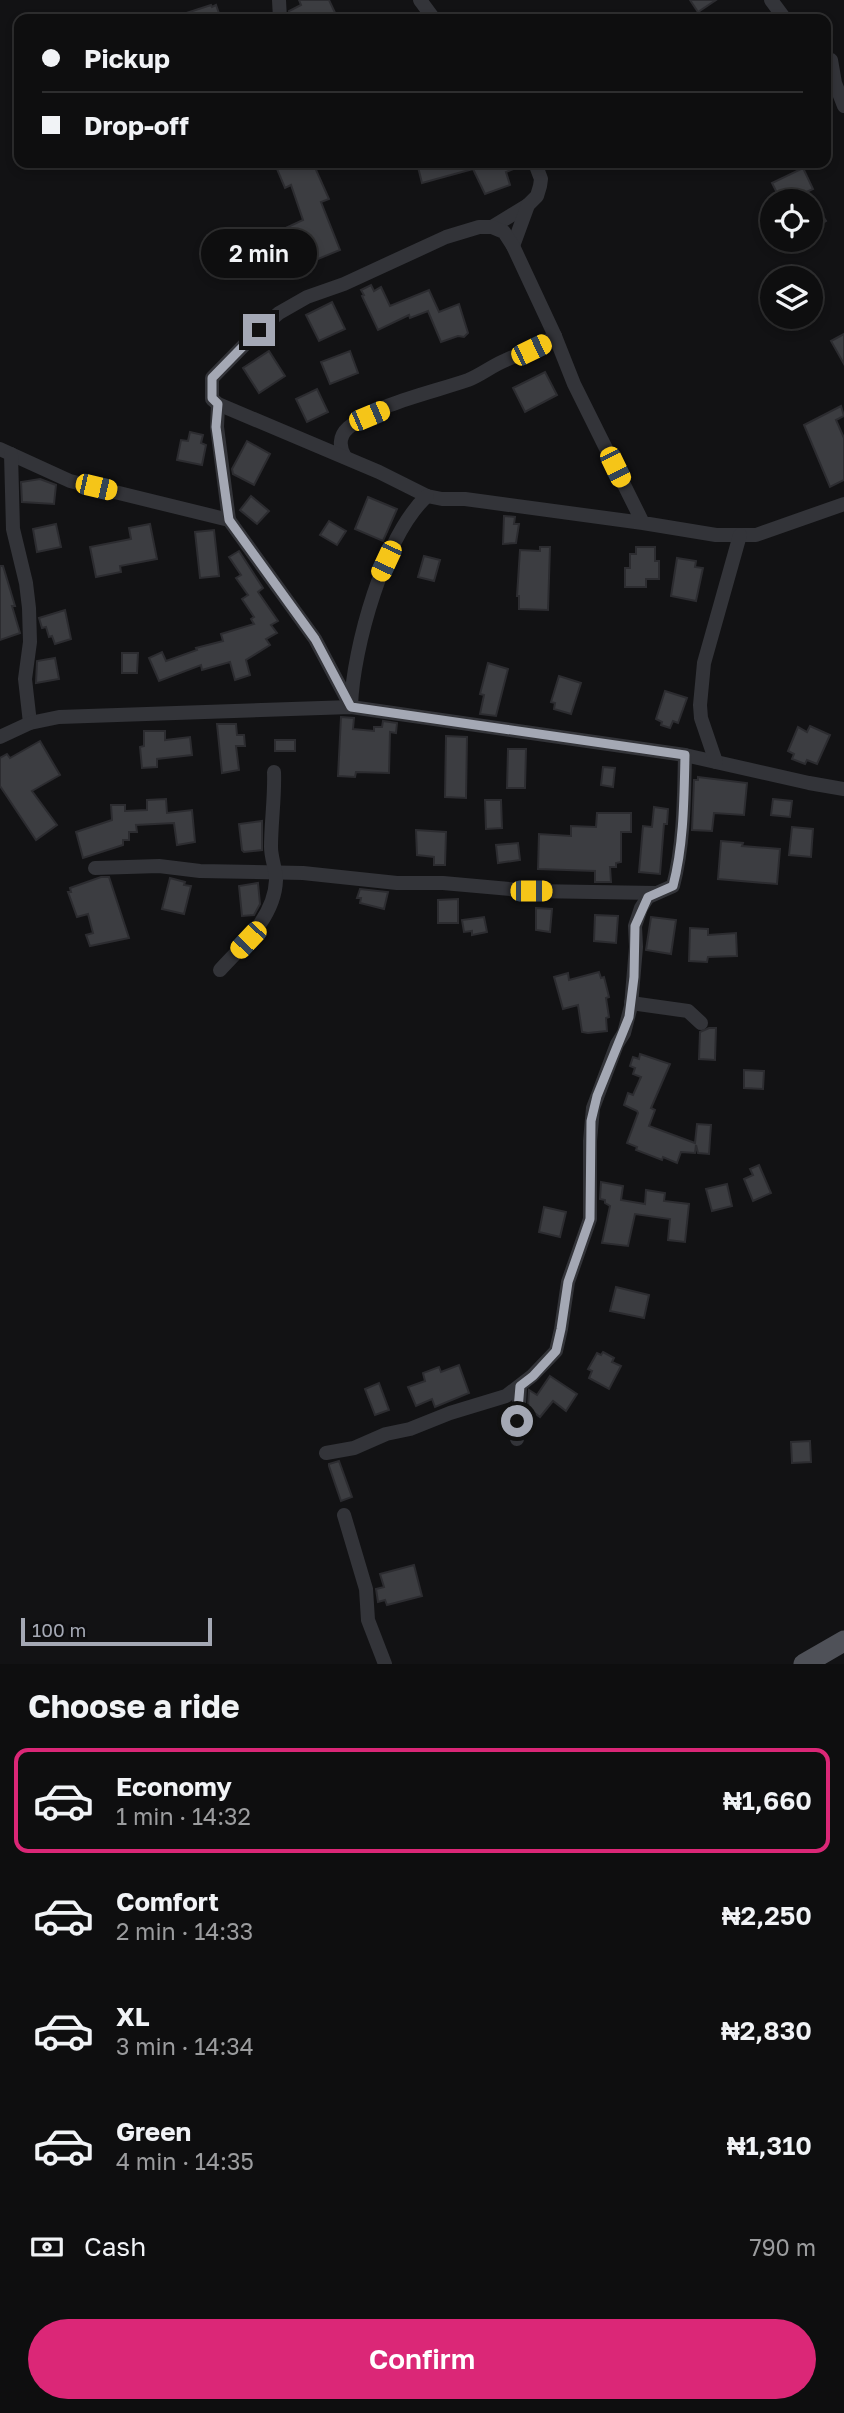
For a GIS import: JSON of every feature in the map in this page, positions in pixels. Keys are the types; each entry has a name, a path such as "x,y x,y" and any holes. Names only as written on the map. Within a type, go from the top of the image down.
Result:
{"main road":[{"path":"804,1664 834,1652"}],"street":[{"path":"832,60 835,83 844,106"},
{"path":"492,227 528,205 537,196 541,179 537,168"},
{"path":"513,246 528,205"},
{"path":"643,523 574,384 513,246 504,232 492,227 479,227 446,237 290,306 259,330 212,378 212,398 218,404 345,457 427,496 643,523 716,535 756,535 844,504"},
{"path":"345,457 340,441 349,427 359,421 413,397 470,379 555,336"},
{"path":"218,404 216,427 229,520 315,639 351,707"},
{"path":"30,723 25,678 30,642 29,608 13,529 5,452 70,481 229,520"},
{"path":"351,707 358,657 373,591 393,547 419,503 427,496"},
{"path":"716,762 699,705 704,663 740,535"},
{"path":"0,737 30,723 60,717 351,707 685,755 844,789"},
{"path":"326,1453 354,1448 386,1434 410,1429 450,1413 506,1396 533,1376 556,1351 568,1282 590,1219 590,1141 593,1108 617,1044 624,1033 631,1003 635,926 648,897 673,886 676,874 683,816 685,755"},
{"path":"220,970 248,940 273,901 276,878 270,850 275,795 274,772"},
{"path":"95,868 159,866 200,871 274,872 531,891 657,893"},
{"path":"631,1003 688,1011 701,1023"},
{"path":"517,1440 520,1386"},
{"path":"344,1515 366,1589 369,1620 385,1664"}],"building":[{"path":"299,0 329,0 336,14 289,14 289,11 301,5"},
{"path":"690,0 716,0 698,12"},
{"path":"216,5 219,14 183,14"},
{"path":"315,168 329,199 321,202 340,250 294,272 275,233 303,220 291,185 285,188 277,169"},
{"path":"418,168 516,168 506,172 510,185 485,194 473,169 422,183"},
{"path":"803,168 813,189 775,189 772,183"},
{"path":"371,285 374,291 381,287 390,306 429,290 439,312 459,304 468,333 464,337 458,336 441,342 428,311 410,318 409,315 378,330 361,290"},
{"path":"332,302 345,329 319,341 306,315"},
{"path":"844,334 844,364 831,341"},
{"path":"269,351 285,376 259,393 243,368"},
{"path":"350,351 358,373 330,384 321,362"},
{"path":"545,372 557,395 525,412 513,388"},
{"path":"317,389 328,412 307,422 296,399"},
{"path":"841,406 844,416 836,420 844,438 844,480 830,487 804,425"},
{"path":"190,432 203,435 201,443 206,445 202,465 177,460 181,440 188,441"},
{"path":"247,441 270,454 254,485 233,474 232,469"},
{"path":"40,479 56,485 54,504 22,502 21,482"},
{"path":"251,496 269,511 257,524 240,510"},
{"path":"368,497 397,509 383,541 355,529"},
{"path":"504,516 515,517 514,524 519,524 516,543 503,544"},
{"path":"329,521 346,531 337,545 320,535"},
{"path":"56,524 61,547 37,552 33,529"},
{"path":"150,524 157,559 120,566 121,572 96,577 90,547 131,539 129,528"},
{"path":"214,530 219,576 200,578 195,532"},
{"path":"540,547 550,547 548,610 519,609 517,596 520,550 540,551"},
{"path":"636,547 655,547 655,561 659,561 659,579 646,579 646,587 625,587 625,568 630,568 630,554 636,554"},
{"path":"239,551 263,588 258,592 278,621 271,625 277,633 266,639 270,645 246,660 250,675 235,680 230,662 202,670 201,665 159,681 149,658 162,652 166,661 197,650 196,648 223,641 221,634 254,624 251,619 254,617 242,599 248,595 236,578 241,575 229,557"},
{"path":"424,556 440,560 434,581 418,577"},
{"path":"677,558 696,561 695,567 703,568 696,601 671,596"},
{"path":"0,566 3,566 15,606 12,606 20,633 0,640"},
{"path":"65,610 71,639 55,644 46,627 42,628 39,618"},
{"path":"122,653 138,653 137,673 122,673"},
{"path":"55,658 59,679 36,683 37,661"},
{"path":"488,663 508,669 496,716 480,714 484,695 480,694"},
{"path":"559,676 581,683 571,714 554,709 555,703 551,702"},
{"path":"665,691 687,698 678,723 673,721 670,728 661,725 662,722 656,719"},
{"path":"341,717 354,718 353,729 374,731 374,727 382,727 383,721 397,723 396,733 390,732 389,773 356,772 355,777 338,776"},
{"path":"217,724 236,724 237,735 244,735 245,746 236,746 239,770 222,773"},
{"path":"810,726 830,735 817,764 807,760 805,764 792,759 794,754 788,751 798,727 807,732"},
{"path":"144,731 165,731 165,740 190,737 192,755 157,759 157,767 142,768 140,747 144,746"},
{"path":"446,736 467,737 466,798 445,797"},
{"path":"275,740 295,740 295,751 275,751"},
{"path":"40,741 60,775 32,791 57,825 36,840 0,786 0,758 7,754 10,758"},
{"path":"508,749 526,749 525,788 507,788"},
{"path":"603,767 615,768 613,787 601,785"},
{"path":"698,777 747,783 744,815 714,813 712,831 692,830 694,780 698,780"},
{"path":"166,799 167,813 192,810 195,842 177,845 174,823 136,825 137,832 129,832 129,840 123,840 123,845 83,858 76,832 112,820 111,805 125,805 125,811 147,810 147,800"},
{"path":"773,799 792,801 790,817 771,815"},
{"path":"485,800 501,800 502,828 486,829"},
{"path":"654,807 668,809 667,824 664,824 660,874 639,872 643,826 652,827"},
{"path":"597,813 631,813 631,832 621,832 621,862 616,863 616,867 610,867 611,882 595,882 595,871 538,869 539,834 571,836 571,826 596,827"},
{"path":"262,821 262,850 244,852 239,824"},
{"path":"792,827 813,829 811,857 789,855"},
{"path":"416,830 446,832 445,865 434,865 434,857 417,855"},
{"path":"721,841 743,843 742,846 780,849 777,884 718,879"},
{"path":"518,843 520,860 498,863 496,845"},
{"path":"101,877 109,877 129,938 90,946 86,935 93,933 88,914 77,917 68,892 71,892 70,888"},
{"path":"170,878 191,886 184,914 162,909"},
{"path":"258,883 260,904 254,915 242,916 239,886"},
{"path":"360,889 388,892 384,909 360,903 361,898 357,898"},
{"path":"458,899 458,923 438,923 438,900"},
{"path":"536,908 552,909 550,932 536,930"},
{"path":"595,915 618,916 616,943 594,941"},
{"path":"484,917 487,932 472,935 472,931 464,932 462,920"},
{"path":"651,917 676,920 671,954 646,950"},
{"path":"690,928 708,929 708,935 736,933 737,956 708,957 707,962 689,961"},
{"path":"599,972 601,978 604,977 609,997 606,998 609,1017 606,1018 607,1031 582,1032 578,1005 563,1009 554,977 568,973 569,980"},
{"path":"716,1028 715,1060 699,1059 700,1032"},
{"path":"640,1054 670,1064 651,1108 655,1110 649,1126 695,1143 697,1124 711,1125 709,1154 698,1153 696,1145 695,1153 681,1152 677,1163 636,1150 637,1147 627,1143 638,1113 624,1105 628,1093 633,1095 641,1077 633,1074 635,1068 630,1066 633,1057 639,1059"},
{"path":"744,1070 764,1071 763,1089 744,1088"},
{"path":"759,1165 771,1193 753,1201 744,1179 753,1175 750,1169"},
{"path":"601,1182 623,1186 621,1200 645,1204 646,1190 665,1193 664,1201 689,1204 685,1242 668,1240 670,1219 635,1214 628,1246 602,1243 610,1206 600,1199"},
{"path":"727,1184 732,1206 712,1211 706,1189"},
{"path":"544,1207 566,1212 560,1237 539,1232"},
{"path":"616,1287 649,1295 644,1318 610,1311"},
{"path":"603,1352 614,1358 612,1362 621,1366 609,1389 589,1378 592,1371 588,1369 597,1353 601,1355"},
{"path":"459,1365 469,1393 435,1407 432,1399 416,1406 408,1387 425,1381 423,1373 439,1367 441,1372"},
{"path":"550,1376 577,1394 566,1411 553,1401 540,1417 528,1408 529,1390 537,1395"},
{"path":"379,1383 389,1410 375,1415 365,1389"},
{"path":"810,1441 811,1462 792,1463 791,1442"},
{"path":"339,1461 352,1497 341,1501 329,1466"},
{"path":"414,1565 422,1596 387,1605 385,1600 378,1602 376,1589 384,1587 380,1574"}],"route":[{"path":"259,330 212,378 212,398 218,404 216,427 229,520 315,639 351,707 685,755 683,816 673,886 648,897 641,908 635,926 636,947 629,1017 593,1108 590,1141 590,1219 568,1282 556,1351 520,1386 517,1421"}]}
